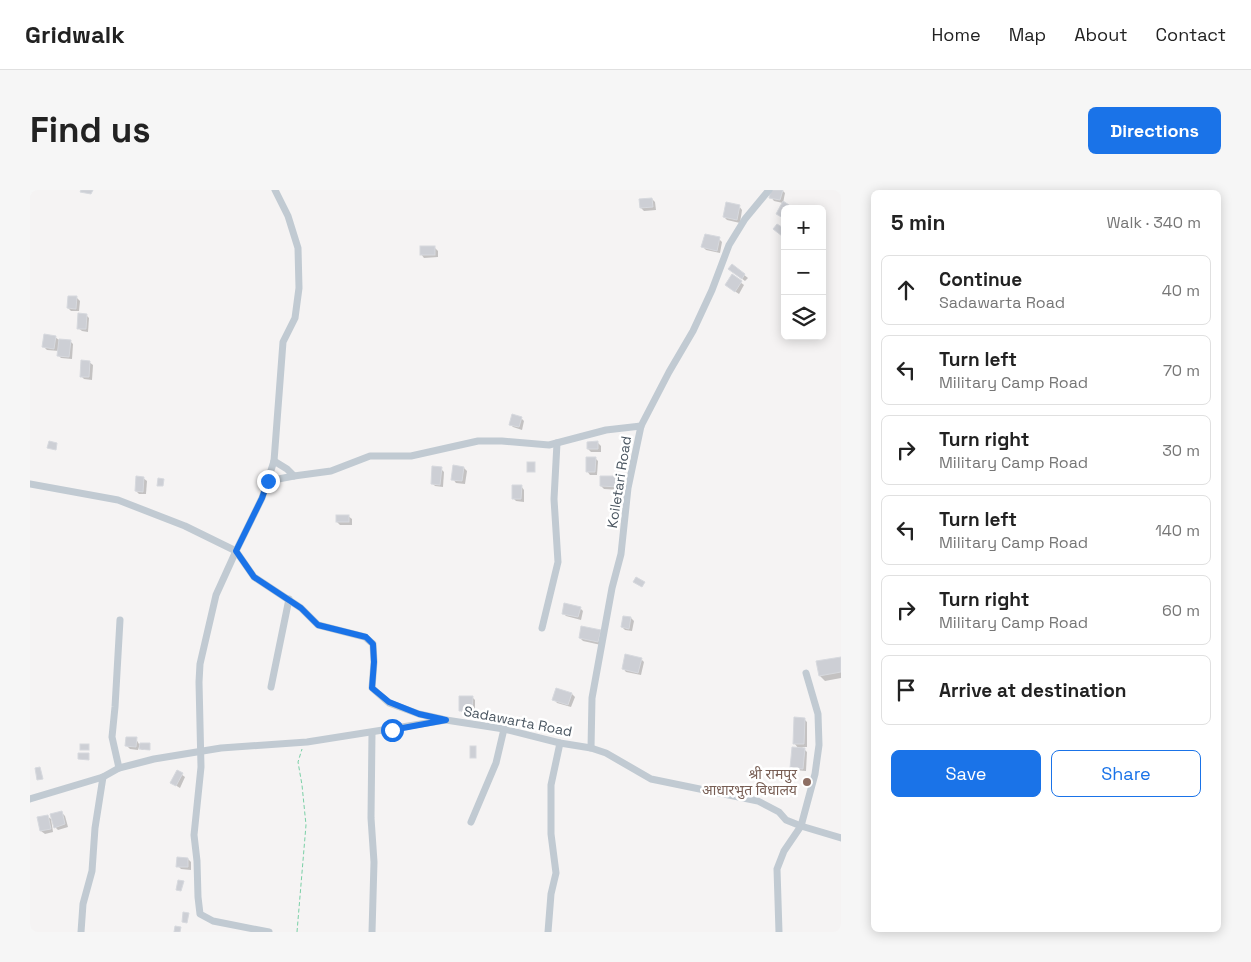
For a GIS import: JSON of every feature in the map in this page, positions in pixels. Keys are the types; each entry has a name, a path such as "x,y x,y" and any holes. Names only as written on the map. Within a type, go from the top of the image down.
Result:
{"street":[{"path":"269,932 213,921 200,914 194,835 201,767 200,664 216,595 262,498 274,461 283,342 295,318 299,288 298,248 288,216 275,190"},
{"name":"Koiletari Road","path":"591,748 592,698 612,588 621,554 628,488 641,426 693,331 712,290 729,245 745,219 768,190"},
{"path":"268,481 331,471 370,456 411,456 478,441 549,445 606,430 641,426"},
{"path":"542,628 558,562 554,499 557,443"},
{"path":"274,461 294,476"},
{"path":"30,484 118,500 185,526 236,551 254,577 289,599 318,625 366,637 373,644 372,688 389,702 419,714 446,720"},
{"path":"272,687 289,599"},
{"path":"118,768 112,737 120,620"},
{"path":"779,932 777,870 784,851 801,826 815,774 819,745 818,714 806,673"},
{"name":"Sadawarta Road","path":"30,799 103,777 118,768 154,759 221,748 306,742 446,720 504,729 560,743 591,748 606,753 652,779 758,801 779,812 786,820 841,838"},
{"path":"471,822 496,763 504,729"},
{"path":"372,733 371,818 374,862 372,932"},
{"path":"548,932 551,894 556,873 551,834 551,785 560,743"},
{"path":"82,932 83,904 92,871 103,777"}],"path":[{"path":"297,932 306,825 298,762 306,742"}],"building":[{"path":"81,190 93,190 91,194 80,192"},
{"path":"771,190 783,190 780,200 769,198"},
{"path":"652,198 653,207 640,208 639,199"},
{"path":"783,201 789,205 781,205 781,217 776,214"},
{"path":"726,202 740,205 737,220 723,217"},
{"path":"777,224 781,226 781,235 773,229"},
{"path":"705,234 720,237 717,251 701,247"},
{"path":"420,246 435,246 435,255 420,255"},
{"path":"732,264 745,274 742,279 728,269"},
{"path":"732,274 742,281 735,292 725,285"},
{"path":"68,296 77,296 76,309 67,308"},
{"path":"78,313 87,314 86,329 77,329"},
{"path":"44,334 56,336 54,349 42,347"},
{"path":"59,339 71,340 69,357 57,356"},
{"path":"81,360 90,361 89,377 80,377"},
{"path":"512,414 522,417 519,427 509,425"},
{"path":"49,441 57,443 56,450 47,448"},
{"path":"598,441 598,449 587,449 587,442"},
{"path":"586,457 596,457 595,472 586,472"},
{"path":"527,462 535,462 535,472 527,472"},
{"path":"453,465 464,467 462,481 451,480"},
{"path":"432,466 442,467 440,485 431,484"},
{"path":"136,476 144,477 143,492 135,491"},
{"path":"600,476 619,476 619,487 600,486"},
{"path":"158,478 164,479 163,486 157,486"},
{"path":"512,485 522,485 521,499 512,499"},
{"path":"336,515 349,515 349,522 336,522"},
{"path":"636,577 645,582 642,587 633,582"},
{"path":"564,603 581,607 578,617 562,614"},
{"path":"623,616 631,617 629,629 621,627"},
{"path":"581,626 601,630 598,642 579,638"},
{"path":"625,654 642,658 638,673 622,669"},
{"path":"841,657 841,672 819,676 816,661"},
{"path":"556,688 572,693 568,705 552,700"},
{"path":"459,696 473,696 472,711 459,711"},
{"path":"794,717 805,718 804,744 793,744"},
{"path":"126,737 137,737 136,747 125,746"},
{"path":"140,743 150,743 150,750 139,749"},
{"path":"80,744 89,744 89,750 80,750"},
{"path":"470,746 476,746 476,758 470,758"},
{"path":"792,747 805,748 803,769 790,768"},
{"path":"78,753 89,753 89,760 78,759"},
{"path":"40,767 43,779 37,780 35,768"},
{"path":"177,770 183,773 176,786 170,783"},
{"path":"62,811 65,824 54,828 50,814"},
{"path":"48,815 51,829 40,831 37,817"},
{"path":"177,857 188,858 188,867 176,867"},
{"path":"178,880 184,881 181,891 176,890"},
{"path":"183,912 189,913 187,923 182,922"},
{"path":"175,926 181,927 180,932 174,932"}],"place":[{"name":"श्री रामपुर आधारभुत विधालय","path":"807,782"}],"route":[{"path":"268,481 262,498 236,551 254,577 301,608 318,625 366,637 373,644 374,652 372,688 389,702 419,714 446,720 392,730"}]}
